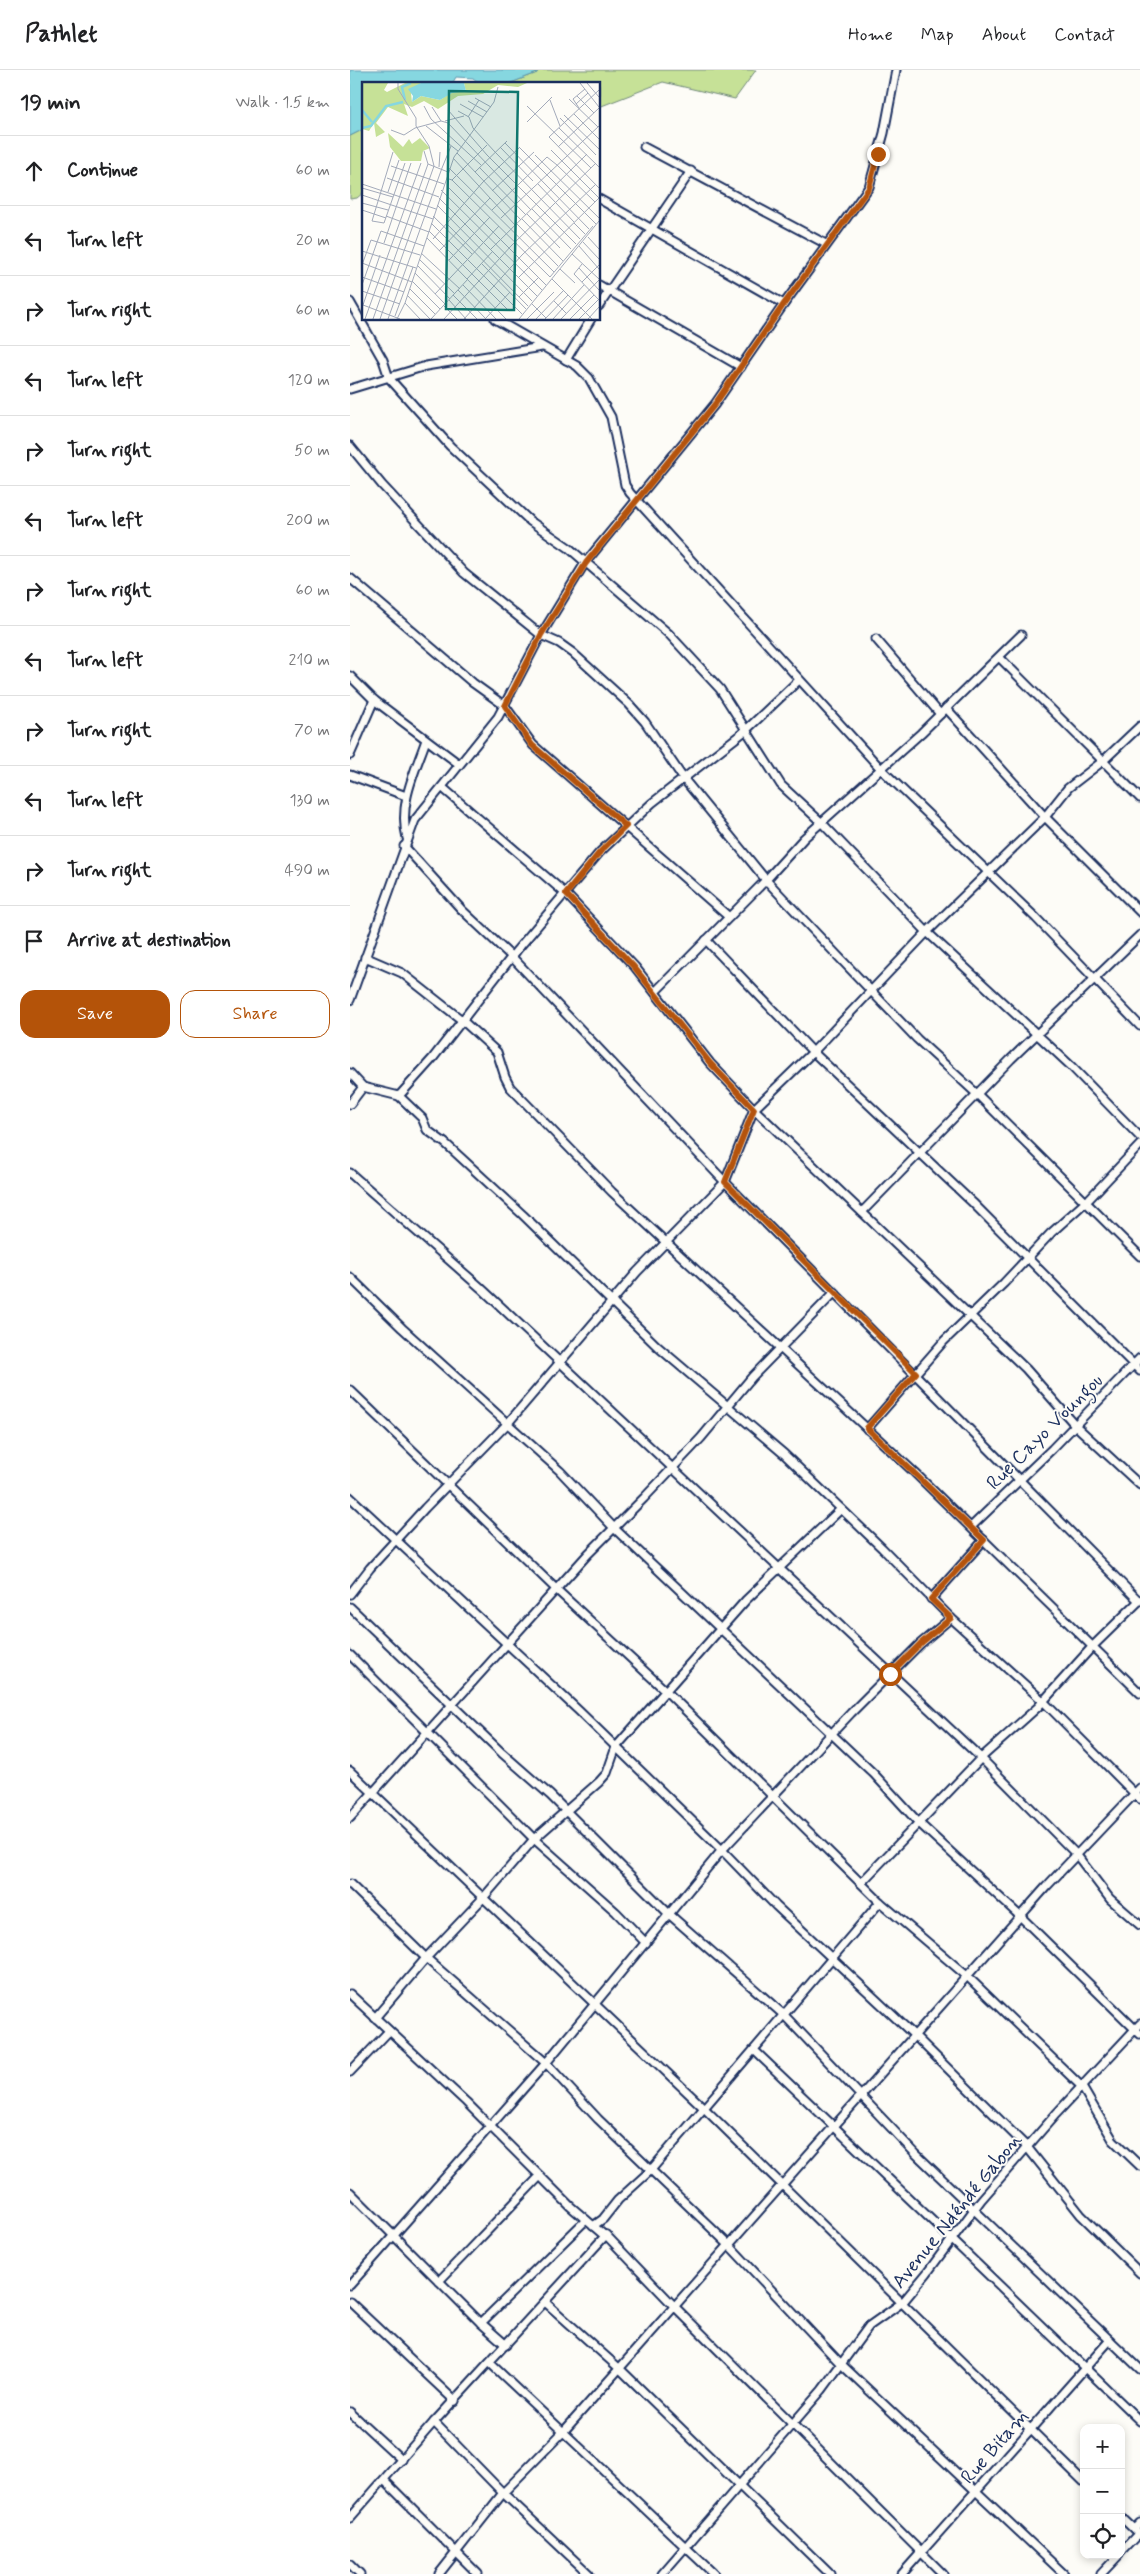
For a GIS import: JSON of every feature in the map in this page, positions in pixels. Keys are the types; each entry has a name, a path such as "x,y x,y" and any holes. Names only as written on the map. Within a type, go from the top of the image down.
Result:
{"street":[{"path":"350,999 415,820 443,788 505,706 541,635 586,563 715,404 826,244 872,182 896,70"},
{"path":"644,147 826,244"},
{"path":"600,304 690,171"},
{"path":"600,200 784,304"},
{"path":"600,286 741,367"},
{"path":"350,302 383,360 389,378 450,446 507,500 586,563 669,634 720,689 781,785 822,823 927,932 1037,1035 1140,1137"},
{"path":"497,320 577,366 589,378 605,406 614,428 625,485 636,500 881,769 988,874 1036,918 1140,1026"},
{"path":"566,360 590,320"},
{"path":"350,389 456,360 543,347"},
{"path":"350,446 382,485 464,573 541,635 567,648 629,704 645,722 683,778 766,880 917,1039 978,1094 1140,1256"},
{"path":"350,578 473,683 505,706 532,745 729,917"},
{"path":"654,992 766,880 804,838 1000,658 1021,635"},
{"path":"876,639 940,714"},
{"path":"1000,658 1140,798"},
{"path":"350,676 374,700 460,764"},
{"path":"399,1096 433,1058 512,957 600,852 626,826 683,778 745,731 799,680"},
{"path":"350,755 374,700"},
{"path":"946,708 1046,816 1140,912"},
{"path":"350,1594 397,1539 508,1423 612,1303 636,1272 666,1244 725,1182 754,1109 813,1052 927,932 1046,816 1068,788 1082,775 1103,762 1140,726"},
{"path":"407,838 404,826 406,796 426,740"},
{"path":"350,775 406,796"},
{"path":"443,788 566,894 654,992 710,1063 754,1109 1026,1369 1076,1426 1140,1485"},
{"path":"404,846 462,910 512,957 725,1182 1140,1601 1092,1647 1044,1701 981,1758 861,1883"},
{"path":"862,1212 1093,979 1140,935"},
{"path":"706,940 813,1052 1028,1258 1140,1371"},
{"path":"366,957 402,973 463,1021 497,1052 510,1087 612,1192 867,1428 1140,1693"},
{"path":"350,1074 363,1087 399,1096 422,1118 427,1130 459,1156 612,1303 727,1408 784,1454 931,1599 1044,1701 1138,1794 1076,1854 564,2431 503,2494 439,2574"},
{"path":"350,1104 363,1087"},
{"path":"867,1428 969,1316 1051,1233 1085,1202 1140,1144"},
{"path":"350,1173 474,1282 670,1469 779,1568 981,1758 1076,1854 1110,1899 1140,1925"},
{"path":"350,1277 408,1334 560,1471 615,1529 874,1774 918,1822 1139,2029"},
{"path":"350,1818 558,1590 588,1554 615,1529 727,1408 752,1377 835,1292"},
{"name":"Rue Cayo Voungou","path":"970,1527 1076,1426 1140,1358"},
{"path":"350,1390 666,1691 880,1902 968,1976 1082,2087 1112,2140 1140,2166"},
{"path":"350,1497 397,1539 616,1747 722,1850 776,1906 833,1958 874,2000 915,2036 1027,2147 1081,2215 1140,2273"},
{"path":"375,2018 426,1958 484,1897 534,1839 565,1810 588,1794 603,1778 616,1747 746,1600 841,1509"},
{"path":"931,1599 984,1540"},
{"path":"350,1607 565,1810 669,1914 784,2016 860,2098 1140,2368"},
{"path":"350,2285 546,2062 722,1850 890,1674 920,1644 951,1618"},
{"path":"350,1655 534,1839 616,1912 646,1943"},
{"path":"350,1770 704,2108 1080,2478"},
{"path":"350,1884 426,1958 546,2062 651,2170 729,2245 840,2363 1064,2574"},
{"path":"593,2226 603,2219 618,2200 651,2170 880,1902"},
{"path":"350,1994 490,2125 586,2220 604,2236 606,2234 674,2306 944,2574"},
{"name":"Avenue Ndéndé Gabon","path":"662,2574 822,2390 869,2326 903,2302 974,2209 1027,2147 1139,2029"},
{"path":"350,2072 389,2031"},
{"path":"754,2050 836,2126 891,2182 952,2238 1140,2421"},
{"path":"439,2281 540,2176"},
{"path":"350,2192 481,2323 506,2345"},
{"path":"481,2323 586,2220"},
{"path":"350,2518 434,2422 606,2234"},
{"path":"350,2302 455,2401"},
{"path":"545,2302 620,2368 830,2574"},
{"name":"Rue Bitam","path":"902,2574 1110,2340"},
{"path":"490,2363 714,2574"},
{"path":"350,2412 402,2460"},
{"path":"434,2422 503,2494 589,2574"},
{"path":"384,2480 478,2574"},
{"path":"1125,2521 1137,2533"},
{"path":"1125,2547 1137,2533 1140,2523"},
{"path":"1102,2574 1115,2559"},
{"path":"350,2564 360,2574"}],"green space":[{"path":"537,70 756,70 735,99 663,82 600,107 600,82 513,82 537,73"},
{"path":"362,130 362,194 357,198 350,199 350,136"}],"water":[{"path":"350,70 537,70 537,73 513,82 478,82 473,78 456,77 453,82 362,82 362,130 350,136"}],"route":[{"path":"878,154 869,188 826,244 715,404 586,563 541,635 505,706 532,745 626,826 600,852 566,894 634,967 710,1063 754,1109 748,1119 725,1182 916,1373 867,1428 984,1540 931,1599 951,1618 920,1644 890,1674"}]}
